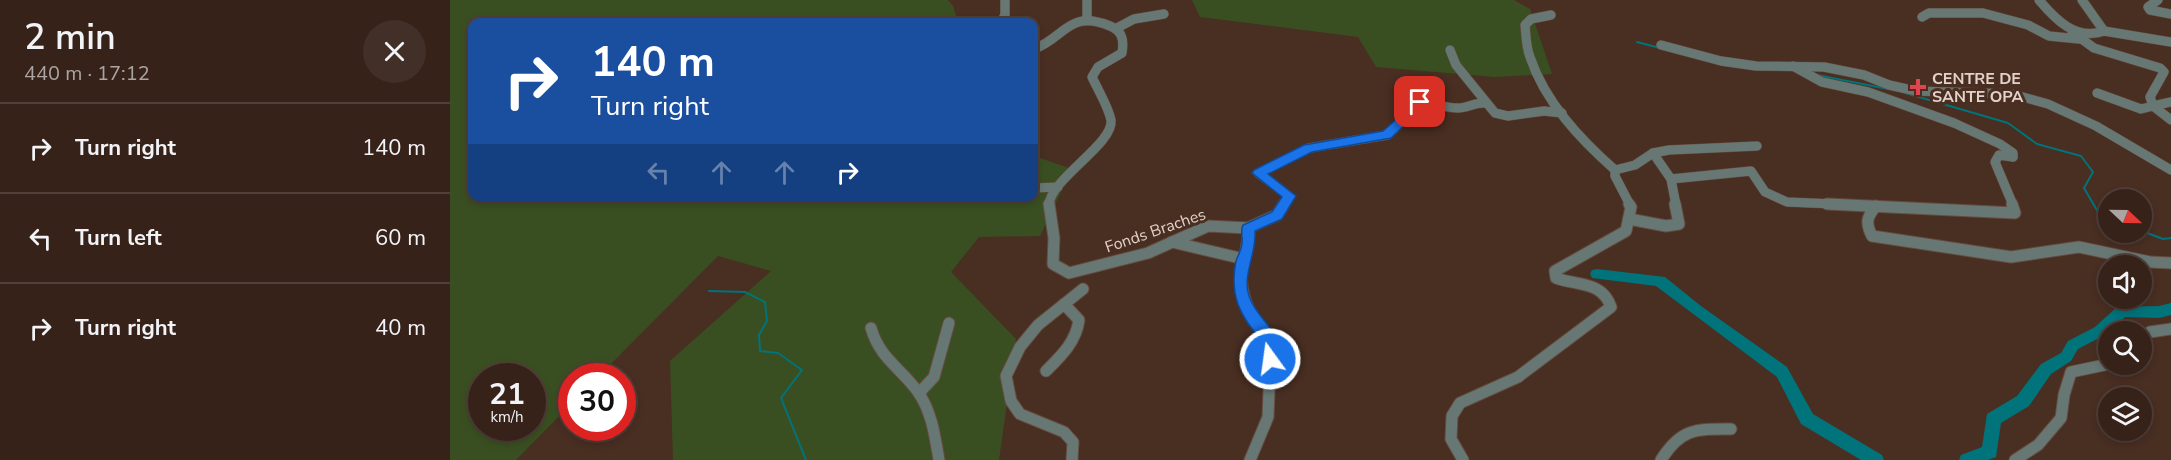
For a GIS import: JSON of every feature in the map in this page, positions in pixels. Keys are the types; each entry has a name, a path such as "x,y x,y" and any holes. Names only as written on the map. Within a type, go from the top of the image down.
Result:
{"street":[{"path":"1003,18 1005,0"},
{"path":"1087,20 1088,0"},
{"path":"2039,0 2056,20 2094,48 2163,69 2164,72 2150,97 2154,106 2171,120"},
{"path":"2082,0 2104,31"},
{"path":"2158,0 2148,7 2150,10 2171,14"},
{"path":"1922,17 1929,13 1983,13 2028,25 2049,36 2076,36 2098,34 2104,31 2171,42"},
{"path":"1038,47 1071,23 1087,20 1117,28 1134,19 1164,14"},
{"path":"1551,15 1531,20 1525,25 1529,55 1542,85 1583,142 1616,170"},
{"name":"Fonds Braches","path":"1117,28 1122,33 1122,53 1098,68 1092,77 1111,120 1108,133 1058,188 1049,202 1054,238 1053,264 1069,273 1148,253 1208,226 1248,228"},
{"path":"1661,45 1721,61 1756,66 1824,67 1864,75 1889,85 1916,91 2012,93 2048,104 2096,126 2171,170"},
{"path":"1450,50 1456,65 1495,113 1508,116 1544,111 1563,113"},
{"path":"1671,179 1751,171 1765,192 1787,202 2015,213 2012,197 1996,170 1995,162 1999,155 2013,157 2013,153 2000,144 1954,123 1868,92 1822,82 1792,65"},
{"path":"2097,93 2141,109 2171,102"},
{"path":"1250,460 1268,417 1271,340 1259,328 1242,298 1240,287 1244,259 1249,244 1248,228 1277,215 1289,196 1258,173 1309,148 1387,135 1404,119 1410,106 1420,102 1459,108 1477,102 1486,104"},
{"path":"1616,170 1635,165 1653,153 1669,150 1757,146"},
{"path":"1629,219 1666,226 1679,224 1671,179 1653,153"},
{"path":"1463,460 1451,439 1452,416 1460,403 1518,377 1611,307 1608,296 1599,287 1566,282 1556,278 1555,271 1626,231 1631,207 1615,176 1616,170"},
{"path":"1038,188 1058,188"},
{"path":"1876,206 1867,217 1867,226 1872,236 1994,256 2025,256 2061,247 2089,248 2155,265 2171,263"},
{"path":"1172,242 1244,259"},
{"path":"1072,460 1073,442 1064,432 1020,414 1011,401 1006,376 1020,347 1038,325 1083,289"},
{"path":"1046,371 1071,343 1079,328 1079,320 1064,304"},
{"path":"919,393 934,377 949,323"},
{"path":"871,328 873,340 889,364 919,393 934,429 939,460"},
{"path":"2152,332 2171,329"},
{"path":"2015,460 2038,445 2061,418 2064,395 2071,372 2098,366"},
{"path":"1661,460 1672,441 1693,429 1731,429"}],"green space":[{"path":"450,0 948,0 953,6 957,18 468,18 468,201 1038,201 1038,157 1072,169 1040,236 979,237 951,272 1016,339 999,460 673,460 670,361 771,271 718,256 612,363 558,363 558,417 546,429 546,363 468,363 468,441 535,441 516,460 450,460"},
{"path":"1192,0 1514,0 1530,9 1552,74 1495,77 1376,67 1358,37 1200,17"}],"waterway":[{"path":"1637,42 1660,48"},
{"path":"1817,75 1888,89"},
{"path":"1905,93 2008,123 2037,144 2081,156 2093,172 2084,188 2098,212"},
{"path":"2152,235 2163,239 2171,238"},
{"path":"1597,274 1660,281 1782,372 1807,419 1876,460"},
{"path":"709,291 745,292 765,302 767,321 759,335 760,351 778,353 802,370 781,398 806,460"},
{"path":"1967,460 1990,452 1993,419 2023,401 2046,369 2066,357 2073,345 2100,331 2122,311 2159,312 2171,309"}],"place":[{"name":"CENTRE DE SANTE OPA","path":"1918,87"}],"route":[{"path":"1270,359 1271,340 1259,328 1242,298 1240,287 1244,259 1249,244 1248,228 1277,215 1289,196 1258,173 1309,148 1334,142 1387,135 1404,119 1410,106 1420,102"}]}
